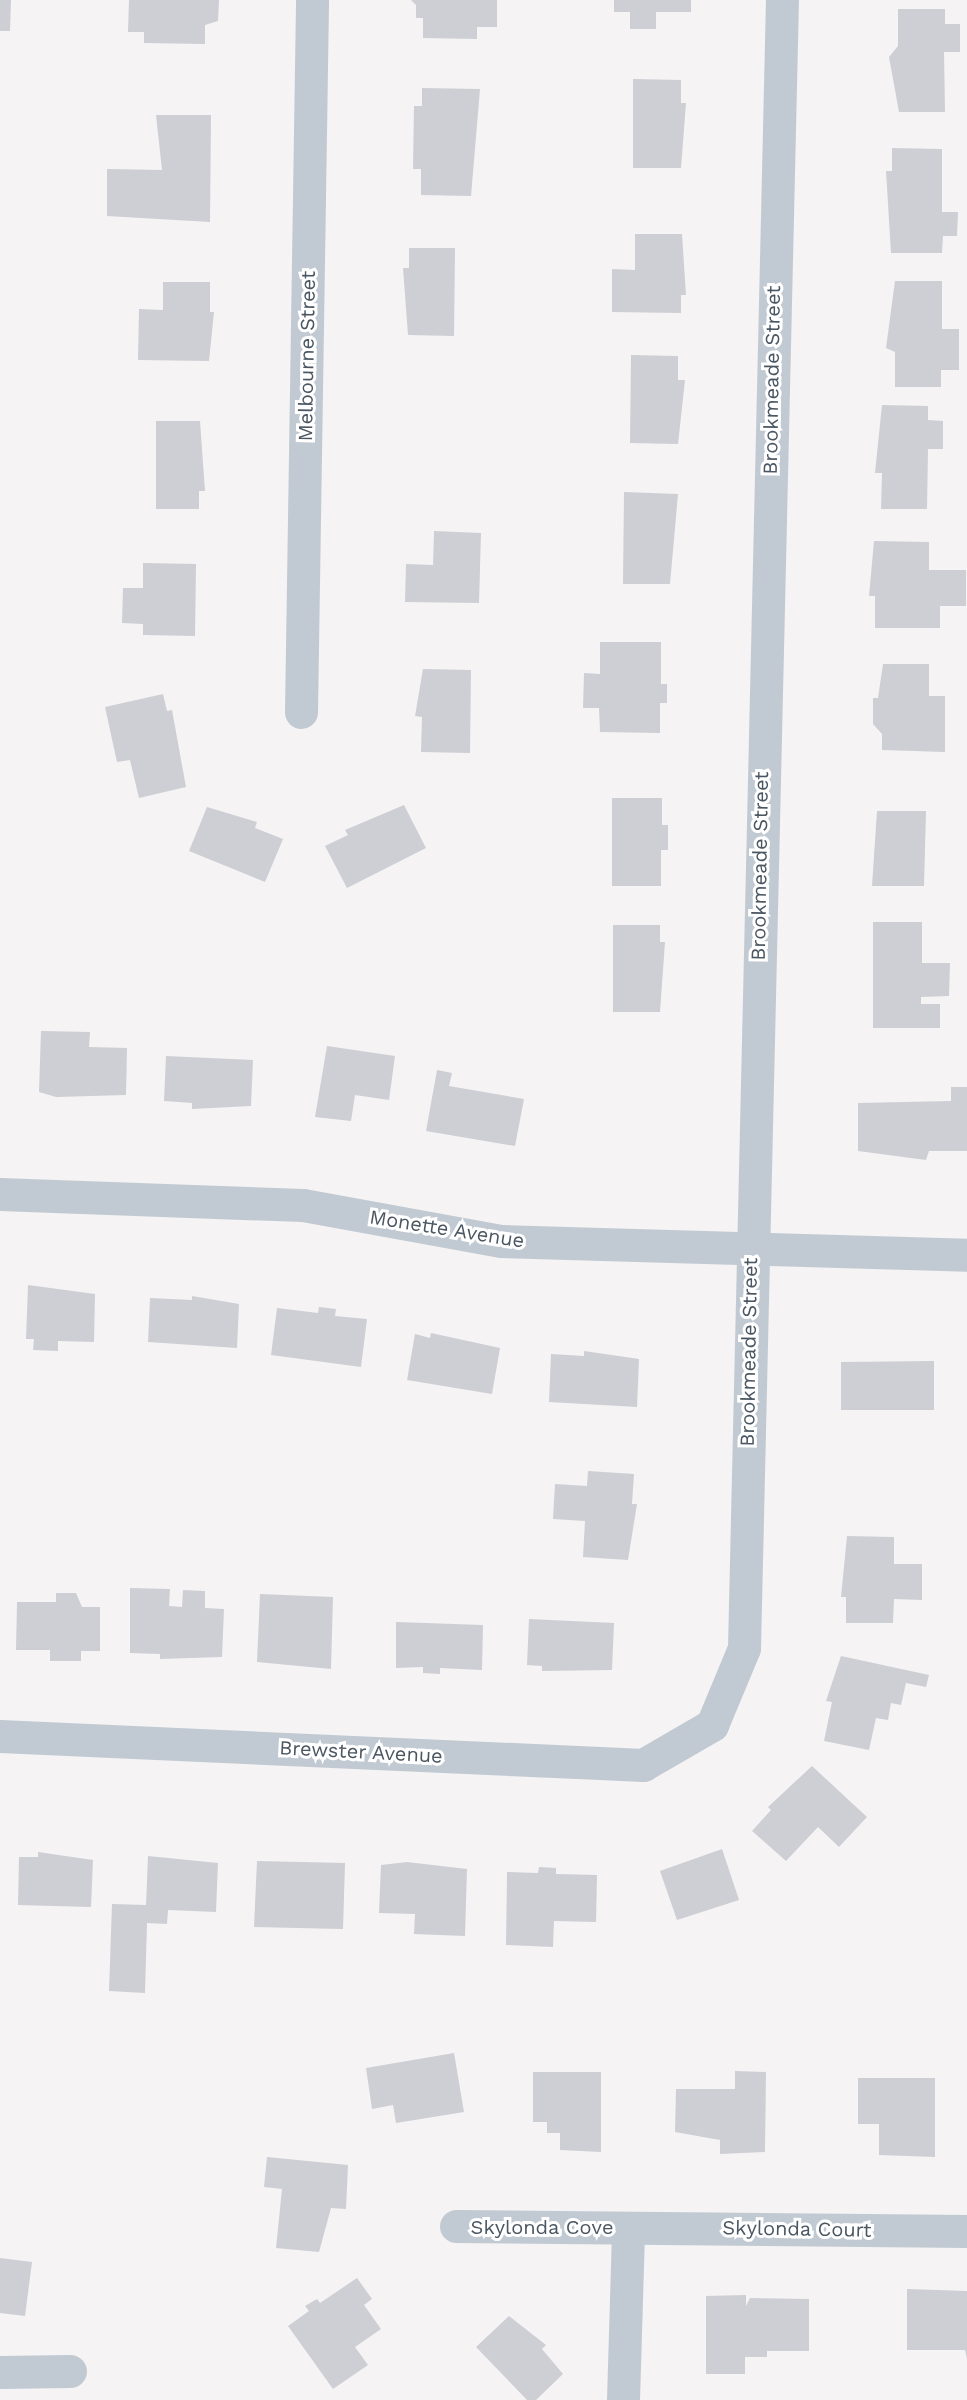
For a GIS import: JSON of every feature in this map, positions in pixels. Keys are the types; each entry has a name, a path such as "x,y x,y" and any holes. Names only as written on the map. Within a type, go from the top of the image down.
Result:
{"street":[{"name":"Melbourne Street","path":"301,712 312,0"},
{"name":"Brookmeade Street","path":"712,1725 744,1648 751,1247 782,0"},
{"name":"Monette Avenue","path":"0,1194 303,1205 501,1241 967,1255"},
{"name":"Brewster Avenue","path":"0,1736 643,1765 712,1725"},
{"name":"Skylonda Cove","path":"456,2226 628,2228"},
{"name":"Skylonda Court","path":"628,2228 967,2231"},
{"path":"623,2400 628,2228"},
{"path":"0,2372 70,2372"}],"building":[{"path":"0,0 11,0 10,31 0,31"},
{"path":"129,0 219,0 218,21 205,25 205,44 144,43 144,32 128,32"},
{"path":"411,0 497,0 497,27 477,27 477,39 423,38 423,18 416,18 416,5"},
{"path":"614,0 691,0 691,12 656,12 656,29 630,29 630,12 614,12"},
{"path":"898,9 945,9 945,24 960,24 960,52 944,52 945,112 899,112 889,57 898,46"},
{"path":"633,79 681,80 681,103 686,103 681,168 633,168"},
{"path":"422,88 480,89 471,196 421,195 421,169 413,169 414,106 422,106"},
{"path":"156,115 211,115 210,222 107,216 107,169 162,170"},
{"path":"892,148 942,149 942,212 958,212 957,236 943,236 942,253 891,253 886,171 892,171"},
{"path":"635,234 682,234 686,295 681,295 681,313 612,312 612,269 635,270"},
{"path":"409,248 455,248 454,336 408,335 403,268 409,268"},
{"path":"895,281 942,281 942,329 959,329 959,370 941,370 941,387 895,387 895,352 886,348"},
{"path":"163,282 210,282 210,312 214,312 209,361 138,360 139,309 163,310"},
{"path":"631,355 678,356 678,380 685,380 678,444 630,443"},
{"path":"882,405 928,406 928,420 943,421 943,449 928,449 927,509 881,509 882,473 875,473"},
{"path":"156,421 200,421 205,491 199,491 199,509 156,509"},
{"path":"624,492 678,494 670,584 623,584"},
{"path":"434,531 481,533 479,603 405,602 406,564 433,565"},
{"path":"874,541 929,542 929,570 966,570 966,606 940,606 940,628 875,628 875,596 869,596"},
{"path":"143,563 196,564 195,636 143,635 143,624 122,623 123,588 143,588"},
{"path":"600,642 661,642 661,684 667,684 667,703 660,703 660,733 600,732 599,708 583,708 584,673 600,674"},
{"path":"883,664 929,664 929,696 945,696 945,752 882,750 882,734 873,724 873,698 878,698"},
{"path":"423,669 471,670 470,753 421,752 422,717 415,716"},
{"path":"163,694 167,711 172,710 186,787 139,798 130,760 117,762 105,707"},
{"path":"612,798 662,798 662,825 668,825 668,850 661,850 661,886 612,886"},
{"path":"404,805 426,848 347,888 325,846 348,835 345,830"},
{"path":"207,807 257,822 255,828 283,839 265,882 189,851"},
{"path":"877,811 926,811 924,886 872,886"},
{"path":"873,922 922,922 922,963 950,963 949,996 921,997 921,1004 940,1004 940,1028 873,1028"},
{"path":"613,925 660,925 660,942 665,942 660,1012 613,1012"},
{"path":"41,1031 90,1032 89,1047 127,1048 126,1095 56,1097 39,1092"},
{"path":"327,1046 395,1056 389,1100 355,1095 351,1121 315,1117"},
{"path":"166,1056 253,1060 251,1106 192,1109 192,1103 164,1101"},
{"path":"437,1070 452,1073 449,1086 524,1099 515,1146 426,1131"},
{"path":"951,1087 967,1087 967,1151 929,1151 926,1160 858,1151 858,1103 951,1101"},
{"path":"28,1285 95,1294 94,1342 58,1341 58,1351 33,1350 34,1339 26,1339"},
{"path":"192,1296 239,1304 237,1348 148,1342 150,1298 192,1300"},
{"path":"319,1307 336,1309 335,1316 367,1319 361,1367 271,1355 277,1308 318,1313"},
{"path":"431,1333 500,1348 492,1394 407,1380 415,1334 430,1338"},
{"path":"584,1351 639,1359 637,1407 549,1402 551,1354 584,1356"},
{"path":"934,1361 934,1410 841,1410 841,1362"},
{"path":"588,1471 634,1474 632,1504 637,1504 628,1560 583,1557 585,1521 553,1519 555,1484 587,1486"},
{"path":"847,1536 894,1537 894,1564 922,1564 922,1600 894,1599 893,1623 846,1623 846,1597 841,1597"},
{"path":"130,1588 170,1589 169,1606 182,1607 183,1590 205,1591 205,1608 224,1609 222,1657 160,1659 160,1654 130,1653"},
{"path":"56,1593 76,1593 82,1607 100,1607 100,1651 81,1651 81,1661 50,1661 50,1650 16,1650 17,1602 56,1602"},
{"path":"260,1594 333,1597 331,1669 257,1662"},
{"path":"529,1619 614,1623 612,1670 542,1671 542,1666 527,1665"},
{"path":"396,1622 483,1625 482,1670 440,1668 440,1674 423,1673 423,1667 396,1668"},
{"path":"841,1656 929,1675 926,1687 906,1683 901,1705 891,1703 888,1720 876,1718 869,1750 824,1741 832,1702 826,1701"},
{"path":"812,1766 867,1817 839,1847 818,1827 786,1861 752,1831 771,1810 768,1807"},
{"path":"722,1849 739,1900 677,1920 660,1871"},
{"path":"38,1852 93,1860 91,1907 18,1905 19,1857 38,1857"},
{"path":"148,1856 218,1863 216,1912 168,1910 167,1924 147,1923 145,1993 109,1991 112,1904 146,1905"},
{"path":"257,1861 345,1863 343,1929 254,1927"},
{"path":"407,1862 467,1869 465,1936 414,1934 415,1914 379,1913 381,1865"},
{"path":"539,1867 556,1868 556,1874 597,1875 596,1922 554,1921 553,1947 506,1945 507,1872 538,1873"},
{"path":"454,2053 464,2112 396,2123 393,2105 372,2109 366,2068"},
{"path":"735,2071 766,2072 765,2152 720,2154 720,2140 675,2132 676,2089 735,2089"},
{"path":"533,2072 601,2072 601,2152 560,2150 560,2133 547,2133 547,2122 533,2122"},
{"path":"858,2078 935,2078 935,2157 879,2155 879,2124 858,2124"},
{"path":"267,2157 348,2165 346,2209 331,2208 319,2252 276,2248 282,2189 264,2187"},
{"path":"0,2258 32,2262 25,2316 0,2313"},
{"path":"357,2278 372,2299 364,2305 381,2329 355,2347 368,2365 333,2389 288,2326 309,2311 305,2306 317,2299 320,2303"},
{"path":"907,2289 967,2291 967,2359 965,2350 907,2350"},
{"path":"746,2295 746,2306 750,2298 809,2299 809,2351 767,2351 767,2357 745,2357 745,2374 706,2374 706,2296"},
{"path":"509,2316 546,2345 542,2349 563,2374 536,2400 527,2400 476,2347"}]}
